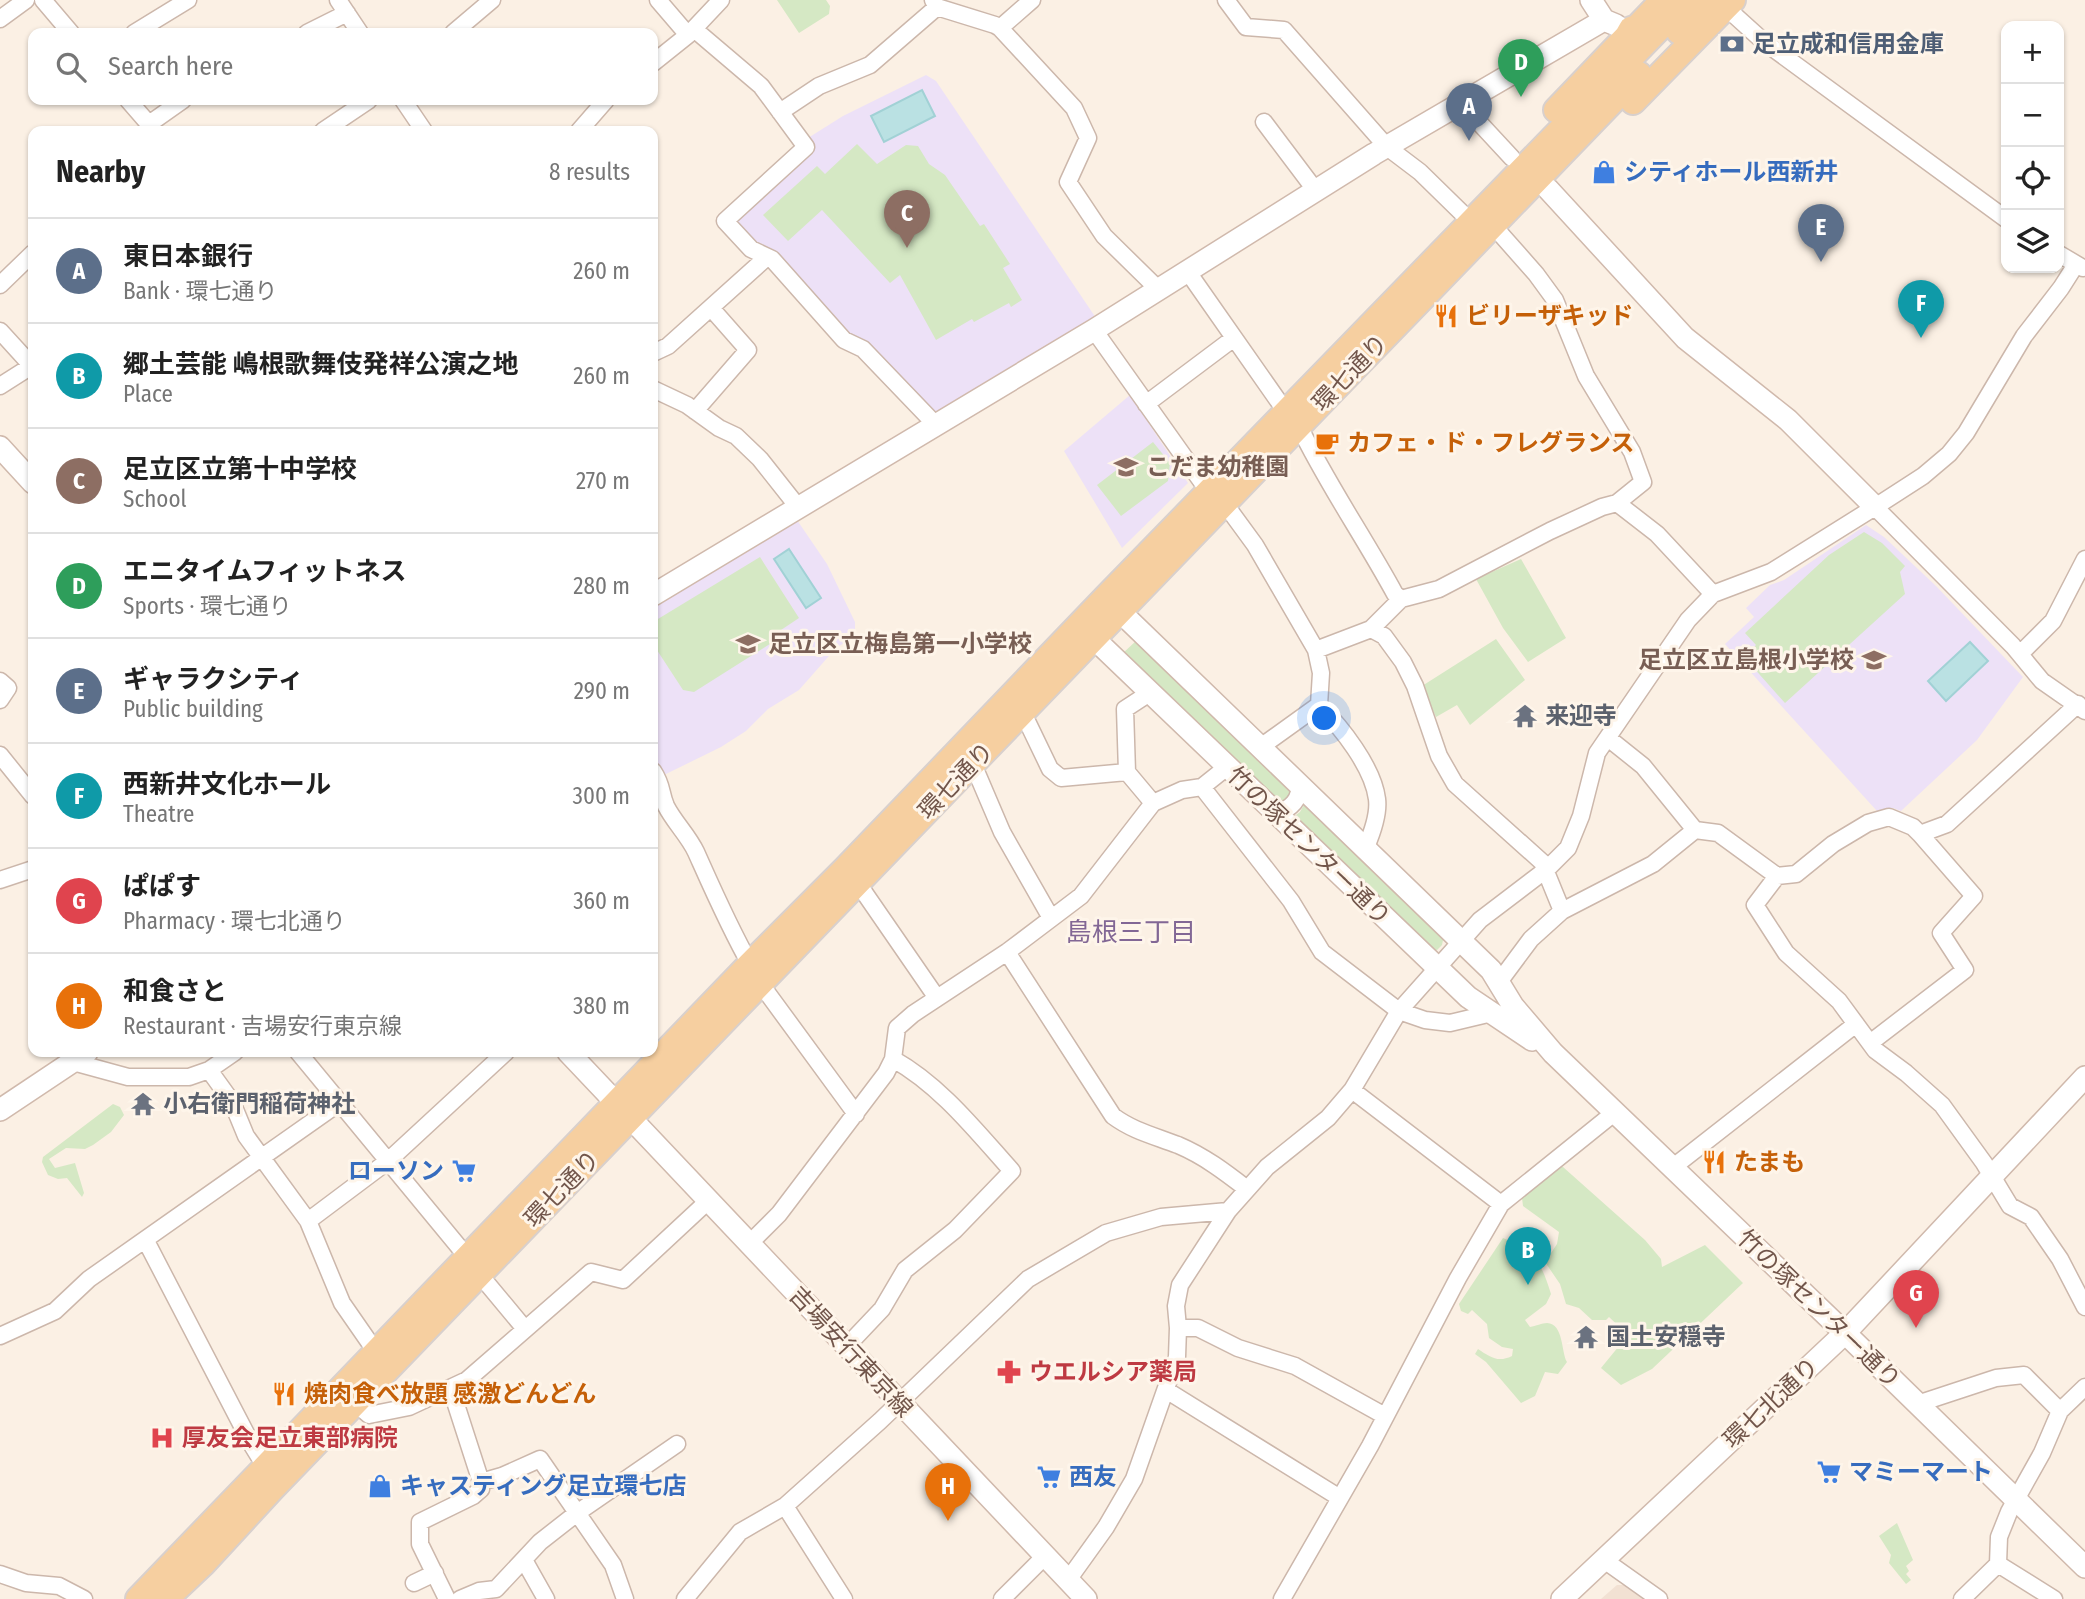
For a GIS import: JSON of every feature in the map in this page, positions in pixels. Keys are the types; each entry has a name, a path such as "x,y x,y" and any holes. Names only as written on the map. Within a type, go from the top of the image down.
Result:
{"main road":[{"path":"1460,245 1465,216 1512,158 1627,36 1630,29 1637,27 1663,0"},
{"name":"環七通り","path":"166,1599 356,1404 474,1266 755,974 846,868 1087,632 1217,498 1575,127 1687,0"},
{"path":"1460,245 1497,231 1548,190 1721,2"},
{"name":"環七通り","path":"1575,127 1721,2"},
{"name":"環七通り","path":"755,974 857,882 1023,713 1087,632"},
{"name":"環七通り","path":"138,1599 376,1352 474,1266"},
{"name":"環七通り","path":"124,1599 180,1555"},
{"name":"環七通り","path":"174,1599 204,1563"}],"street":[{"path":"0,19 26,0"},
{"path":"43,0 67,28"},
{"path":"142,28 188,0"},
{"path":"459,28 492,0"},
{"path":"659,0 691,32 761,86 806,147 725,221 751,249 772,259 844,340 863,349 935,424"},
{"path":"658,59 691,32 721,0"},
{"path":"1000,28 1032,0"},
{"path":"1226,0 1246,27 1284,30 1387,147 1420,172 1465,216"},
{"path":"1591,0 1604,20 1630,29"},
{"path":"1721,2 1763,41 2001,215"},
{"path":"780,112 819,86 870,65 935,4 1000,28 1074,108 1088,138 1068,182 1104,236 1160,290"},
{"path":"313,28 342,6 357,28"},
{"path":"658,592 1160,290 1387,147 1604,20"},
{"path":"1461,103 1512,158"},
{"path":"132,105 150,126"},
{"path":"154,126 177,105"},
{"path":"330,126 362,105"},
{"path":"406,105 421,126"},
{"path":"583,126 602,105"},
{"path":"1264,122 1316,191"},
{"path":"1548,190 1685,338 1788,420 2020,654 2042,681 2082,707 1947,824 1920,834"},
{"path":"1316,650 1371,629 1401,599 1439,589 1550,531 1617,503 1643,482 1632,452 1586,376 1555,300 1536,274 1497,231"},
{"path":"658,351 668,346 767,257"},
{"path":"1068,1580 1106,1527 1134,1479 1177,1357 1176,1306 1180,1284 1228,1211 1267,1167 1328,1118 1352,1090 1399,1011 1480,920 1547,869 1568,848 1581,816 1597,753 1688,620 1713,594 1771,572 1875,507 1949,454 1966,433 2024,336 2080,267 2064,257"},
{"path":"0,285 28,258"},
{"path":"1188,272 1292,419 1395,594 1401,599"},
{"path":"695,411 748,350 710,308"},
{"path":"1094,330 1146,404 1255,545 1316,650 1321,673 1319,705 1352,744 1371,777 1377,800 1373,833 1366,847"},
{"path":"0,331 28,362"},
{"path":"1146,404 1234,338"},
{"path":"0,386 28,368"},
{"path":"658,391 687,405 719,428 736,436 760,459 798,507"},
{"path":"0,447 28,478"},
{"path":"1617,503 1657,534 1713,594"},
{"path":"2020,654 2053,621 2085,559"},
{"name":"竹の塚センター通り","path":"1113,604 1491,970 1513,1006 1552,1052 2085,1567"},
{"path":"1371,629 1384,636 1403,662 1415,686 1439,756 1455,785 1542,862 1562,911"},
{"name":"竹の塚センター通り","path":"1087,632 1468,997 1552,1052"},
{"path":"0,681 8,688 0,700"},
{"path":"1151,692 1125,709 1127,772 1153,803"},
{"path":"1262,746 1319,705"},
{"path":"1023,713 1050,769 1061,778 1127,772"},
{"path":"1608,738 1643,766 1695,830 1718,833 1777,876 1796,874 1833,844 1868,823 1889,817 1920,834 1974,896 1941,933 1965,970 1870,1043"},
{"path":"0,755 28,790"},
{"path":"973,764 1002,832 1051,918"},
{"path":"749,1244 779,1214 886,1073 893,1059 897,1028 1082,896 1153,803 1182,790 1202,787 1227,767"},
{"path":"658,779 667,808 695,850 725,918 755,974 856,1114"},
{"path":"1276,814 1295,803 1299,797 1300,783"},
{"path":"1202,787 1291,901 1322,952 1399,1011 1424,1020 1450,1023 1492,1013"},
{"path":"1499,982 1531,939 1562,911 1653,864 1695,830"},
{"path":"0,880 28,871"},
{"path":"1777,876 1755,905 1786,953 1839,1001 1870,1043 1942,1105 2010,1206 2031,1217 2060,1259 2085,1307"},
{"path":"857,882 937,998"},
{"path":"1007,952 1113,1116 1128,1127 1179,1145 1204,1158 1247,1189"},
{"path":"1672,1168 1856,1024"},
{"path":"0,1110 80,1057 128,1077 188,1077 209,1070 228,1057"},
{"path":"302,1057 525,1329"},
{"path":"307,1221 388,1160 501,1057"},
{"name":"吉場安行東京線","path":"573,1057 1086,1599"},
{"path":"846,1346 882,1309 905,1270 955,1230 1012,1171 962,1115 910,1069 893,1059"},
{"path":"209,1070 232,1102 246,1136 307,1221 342,1303 376,1352"},
{"name":"環七北通り","path":"1562,1599 1845,1333 2085,1077"},
{"path":"1352,1090 1501,1204"},
{"path":"0,1336 55,1311 89,1279 339,1103"},
{"path":"1282,1599 1385,1416 1453,1286 1501,1204 1614,1113"},
{"path":"356,1404 369,1415 409,1407 467,1380 591,1272 623,1280 709,1201"},
{"path":"685,1599 740,1532 785,1506 899,1403 1028,1279 1106,1233 1161,1217 1228,1211"},
{"path":"146,1241 266,1468"},
{"path":"1178,1328 1198,1328 1238,1348 1295,1366 1385,1416"},
{"path":"1917,1404 1996,1378 2024,1375 2060,1411"},
{"path":"1962,1599 1998,1564 1999,1537 2016,1499 2042,1453 2060,1411 2085,1387"},
{"path":"451,1389 481,1489 473,1496 420,1522 420,1544 447,1599 453,1599"},
{"path":"1166,1390 1340,1498"},
{"path":"460,1599 480,1591 496,1589 540,1542 677,1444"},
{"path":"481,1482 540,1459 613,1564 625,1599"},
{"path":"785,1506 844,1599"},
{"path":"1002,1599 1045,1556"},
{"path":"524,1560 546,1599"},
{"path":"1604,1560 1659,1599"},
{"path":"1998,1564 2054,1599"},
{"path":"414,1583 435,1573"},
{"path":"0,1574 26,1583 59,1586 84,1599"}],"shaded area":[{"path":"926,75 936,81 1096,318 934,413 847,335 755,243 737,221 813,146 808,138 843,116"},
{"name":"こだま幼稚園","path":"1130,395 1188,483 1122,548 1064,451"},
{"name":"足立区立梅島第一小学校","path":"797,520 827,564 855,622 855,631 799,690 768,709 746,731 721,747 664,775 658,770 658,605"},
{"name":"足立区立島根小学校","path":"1866,525 1884,537 1936,586 2023,677 1977,740 1901,811 1893,808 1877,811 1725,644 1754,617 1746,608 1770,585 1784,580"},
{"path":"1617,1585 1626,1585 1645,1599 1601,1599"}],"green space":[{"path":"777,0 826,0 830,6 829,14 799,33"},
{"path":"857,144 877,164 906,145 918,146 929,164 945,175 980,226 984,224 1010,264 1003,268 1022,300 1011,307 1009,303 974,322 972,319 936,340 900,275 890,283 822,210 788,241 763,215 817,166 825,174"},
{"path":"1153,442 1170,463 1168,481 1121,516 1097,485"},
{"path":"1864,532 1882,543 1905,566 1900,572 1905,594 1785,703 1744,657 1756,645 1745,633 1829,555"},
{"path":"760,557 799,618 781,630 784,635 694,692 683,690 658,652 658,619"},
{"path":"1521,559 1566,638 1528,662 1503,628 1476,579"},
{"path":"1496,639 1525,680 1470,725 1457,705 1436,717 1422,686"},
{"path":"1137,640 1290,787 1291,795 1285,803 1274,806 1122,654"},
{"path":"1306,801 1444,935 1442,945 1437,950 1423,949 1292,818 1300,812"},
{"path":"113,1104 120,1107 124,1115 111,1132 85,1149 66,1148 49,1159 55,1168 75,1163 84,1193 82,1197 67,1178 58,1179 48,1175 42,1162 43,1157"},
{"path":"1557,1166 1563,1167 1645,1240 1661,1259 1662,1267 1705,1245 1743,1283 1652,1369 1621,1385 1601,1368 1628,1335 1609,1317 1606,1320 1592,1320 1579,1308 1566,1304 1560,1284 1545,1262 1557,1244 1559,1232 1523,1206 1522,1198"},
{"path":"1503,1238 1530,1253 1540,1266 1551,1294 1546,1304 1525,1320 1530,1327 1547,1323 1556,1328 1567,1362 1558,1374 1545,1372 1535,1396 1521,1403 1486,1362 1475,1354 1478,1349 1490,1357 1502,1359 1512,1356 1513,1349 1502,1347 1489,1338 1487,1324 1472,1310 1468,1314 1461,1311 1459,1304"},
{"path":"1897,1523 1913,1560 1906,1566 1909,1571 1906,1574 1911,1580 1906,1584 1889,1563 1891,1555 1879,1536"}],"water":[{"path":"922,90 935,116 884,142 871,116"},
{"path":"789,549 821,598 806,608 774,559"},
{"path":"1970,642 1988,661 1946,701 1928,681"}],"place":[{"name":"足立成和信用金庫","path":"1732,44"},
{"name":"エニタイムフィットネス","path":"1521,97"},
{"name":"東日本銀行","path":"1469,141"},
{"name":"シティホール西新井","path":"1604,172"},
{"name":"足立区立第十中学校","path":"907,248"},
{"name":"ギャラクシティ","path":"1821,262"},
{"name":"ビリーザキッド","path":"1446,316"},
{"name":"西新井文化ホール","path":"1921,338"},
{"name":"カフェ・ド・フレグランス","path":"1327,443"},
{"name":"こだま幼稚園","path":"1126,467"},
{"name":"足立区立梅島第一小学校","path":"748,644"},
{"name":"足立区立島根小学校","path":"1874,660"},
{"name":"来迎寺","path":"1525,716"},
{"name":"小右衛門稲荷神社","path":"143,1104"},
{"name":"たまも","path":"1714,1162"},
{"name":"ローソン","path":"464,1171"},
{"name":"郷土芸能 嶋根歌舞伎発祥公演之地","path":"1528,1285"},
{"name":"ぱぱす","path":"1916,1328"},
{"name":"国土安穏寺","path":"1586,1337"},
{"name":"ウエルシア薬局","path":"1009,1372"},
{"name":"焼肉食べ放題 感激どんどん","path":"284,1394"},
{"name":"厚友会足立東部病院","path":"162,1438"},
{"name":"マミーマート","path":"1829,1472"},
{"name":"西友","path":"1049,1477"},
{"name":"キャスティング足立環七店","path":"380,1486"},
{"name":"和食さと","path":"948,1521"}],"district":[{"name":"島根三丁目","path":"1131,932"}]}
